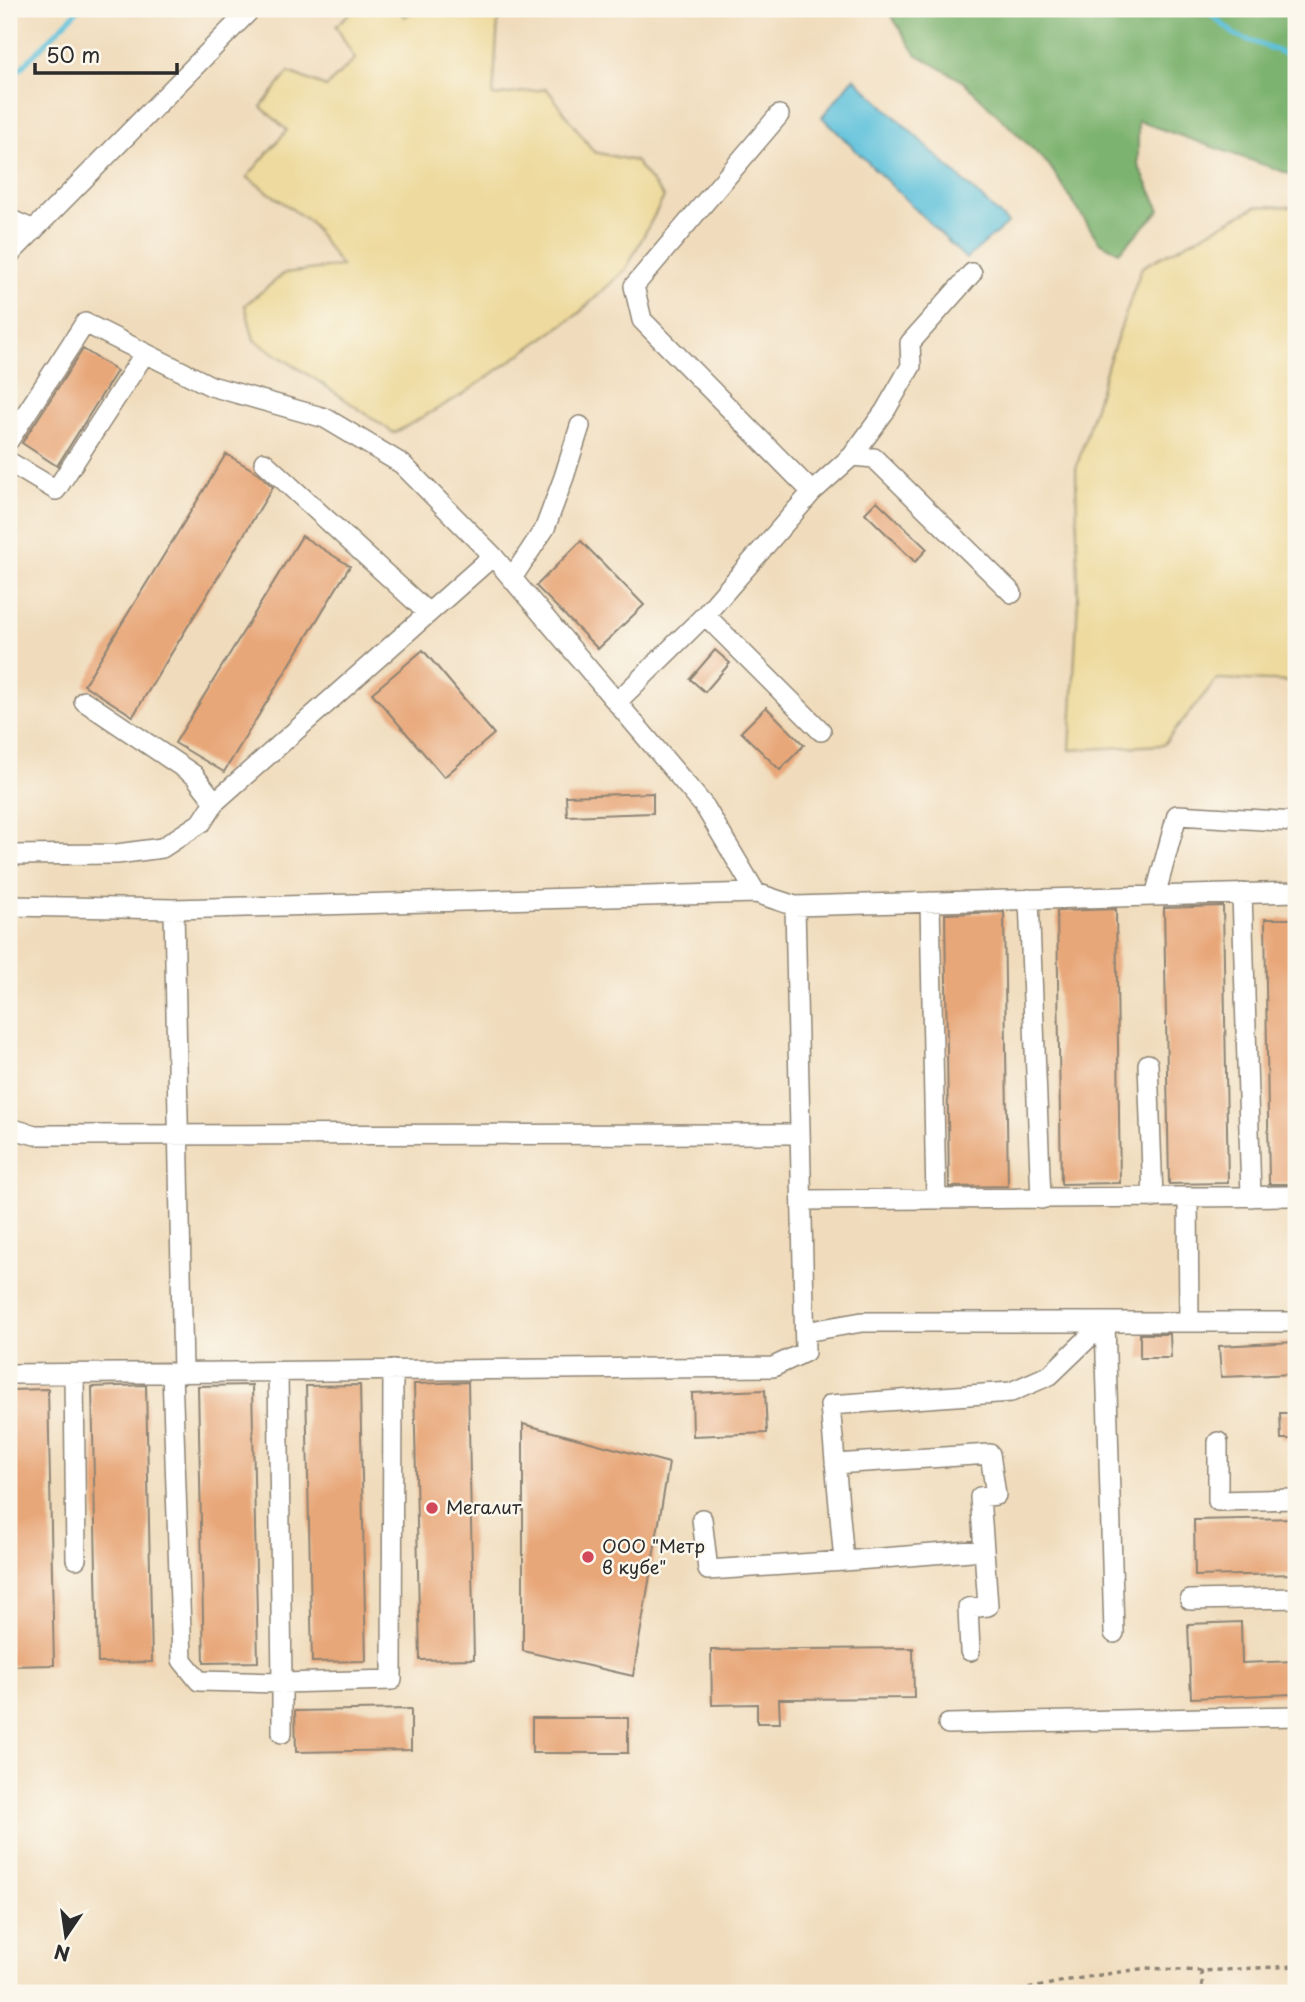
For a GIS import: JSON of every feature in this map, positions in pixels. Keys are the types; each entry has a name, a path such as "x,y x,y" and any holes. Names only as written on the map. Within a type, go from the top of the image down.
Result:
{"street":[{"path":"9,255 251,9"},
{"path":"779,115 634,286 642,320 812,492"},
{"path":"9,219 34,230"},
{"path":"617,702 705,615 812,492 852,456 885,411 911,366 910,343 972,273"},
{"path":"9,440 85,323 211,386 325,418 402,464 493,556 705,807 756,893"},
{"path":"9,462 56,490 145,353"},
{"path":"512,578 545,528 580,426"},
{"path":"852,456 874,458 1012,593"},
{"path":"264,462 428,613"},
{"path":"9,855 117,854 162,848 202,822 215,802 493,556"},
{"path":"705,615 821,731"},
{"path":"84,701 194,775 215,802"},
{"path":"1155,896 1177,815 1296,822"},
{"path":"9,906 174,909 756,893 795,906 1296,892"},
{"path":"1242,893 1251,1197"},
{"path":"1028,899 1041,1199"},
{"path":"930,902 936,1199"},
{"path":"9,1374 773,1367 805,1352 795,906"},
{"path":"174,909 182,1660 199,1681 282,1683 392,1680 393,1370"},
{"path":"1148,1064 1153,1198"},
{"path":"9,1128 35,1135 800,1134"},
{"path":"802,1200 1296,1196"},
{"path":"1188,1198 1189,1322"},
{"path":"805,1332 862,1322 1296,1322"},
{"path":"844,1561 830,1405 1011,1392 1051,1375 1105,1322"},
{"path":"1105,1322 1114,1633"},
{"path":"278,1372 282,1733"},
{"path":"74,1374 76,1559"},
{"path":"1218,1442 1218,1501 1296,1499"},
{"path":"835,1464 990,1454 996,1494 980,1497 988,1606 968,1608 970,1651"},
{"path":"702,1519 708,1570 984,1550"},
{"path":"1190,1600 1296,1598"},
{"path":"948,1724 1296,1716"}],"path":[{"path":"1009,1993 1146,1968 1201,1971 1296,1966"},
{"path":"1201,1971 1203,1993"}],"green space":[{"path":"887,9 1281,9 1296,15 1296,176 1138,121 1138,165 1160,210 1119,252 1099,242 1049,165 964,82 916,54"}],"sand":[{"path":"354,9 397,9 405,17 415,9 492,9 498,22 493,96 547,89 594,152 635,161 664,197 626,269 578,314 462,395 394,433 254,340 245,305 285,273 341,266 310,222 247,177 287,130 261,107 289,72 326,87 355,59 336,26"},
{"path":"1257,206 1296,207 1296,682 1217,679 1163,745 1070,750 1078,598 1076,469 1108,364 1142,267"}],"water":[{"path":"854,78 1008,223 966,259 822,117"}],"building":[{"path":"83,349 117,371 57,466 22,443"},
{"path":"226,454 258,473 273,487 133,716 84,685"},
{"path":"877,501 927,549 915,562 865,513"},
{"path":"302,536 350,566 224,772 175,743"},
{"path":"581,541 644,605 598,649 536,586"},
{"path":"423,650 494,734 444,777 372,693"},
{"path":"715,650 730,663 705,692 690,679"},
{"path":"766,707 804,745 780,770 741,732"},
{"path":"653,793 653,813 567,816 566,796"},
{"path":"1223,906 1228,1183 1169,1184 1164,908"},
{"path":"1116,909 1120,1183 1061,1184 1057,911"},
{"path":"1004,912 1008,1186 949,1187 945,914"},
{"path":"1265,919 1296,919 1296,1184 1269,1184"},
{"path":"1140,1334 1170,1334 1171,1358 1140,1358"},
{"path":"1296,1342 1296,1374 1221,1377 1219,1346"},
{"path":"468,1382 474,1659 420,1660 414,1384"},
{"path":"146,1385 152,1662 98,1663 92,1387"},
{"path":"252,1385 258,1662 204,1663 198,1386"},
{"path":"360,1385 366,1661 312,1662 306,1386"},
{"path":"48,1389 54,1665 9,1666 9,1390"},
{"path":"765,1390 767,1433 693,1436 692,1393"},
{"path":"1280,1413 1296,1413 1296,1439 1281,1439"},
{"name":"ООО \"Метр в кубе\"","path":"523,1424 669,1463 633,1676 523,1651"},
{"path":"1296,1518 1296,1574 1195,1576 1194,1520"},
{"path":"1241,1622 1242,1663 1296,1661 1296,1694 1191,1698 1188,1624"},
{"path":"913,1648 914,1698 779,1699 780,1723 757,1723 757,1704 712,1705 711,1650"},
{"path":"411,1709 411,1750 296,1752 295,1711"},
{"path":"532,1718 628,1718 628,1753 532,1753"}],"waterway":[{"path":"9,80 79,9"},
{"path":"1205,9 1235,35 1296,58"}],"place":[{"name":"Мегалит","path":"432,1508"},
{"name":"ООО \"Метр в кубе\"","path":"588,1557"}]}
